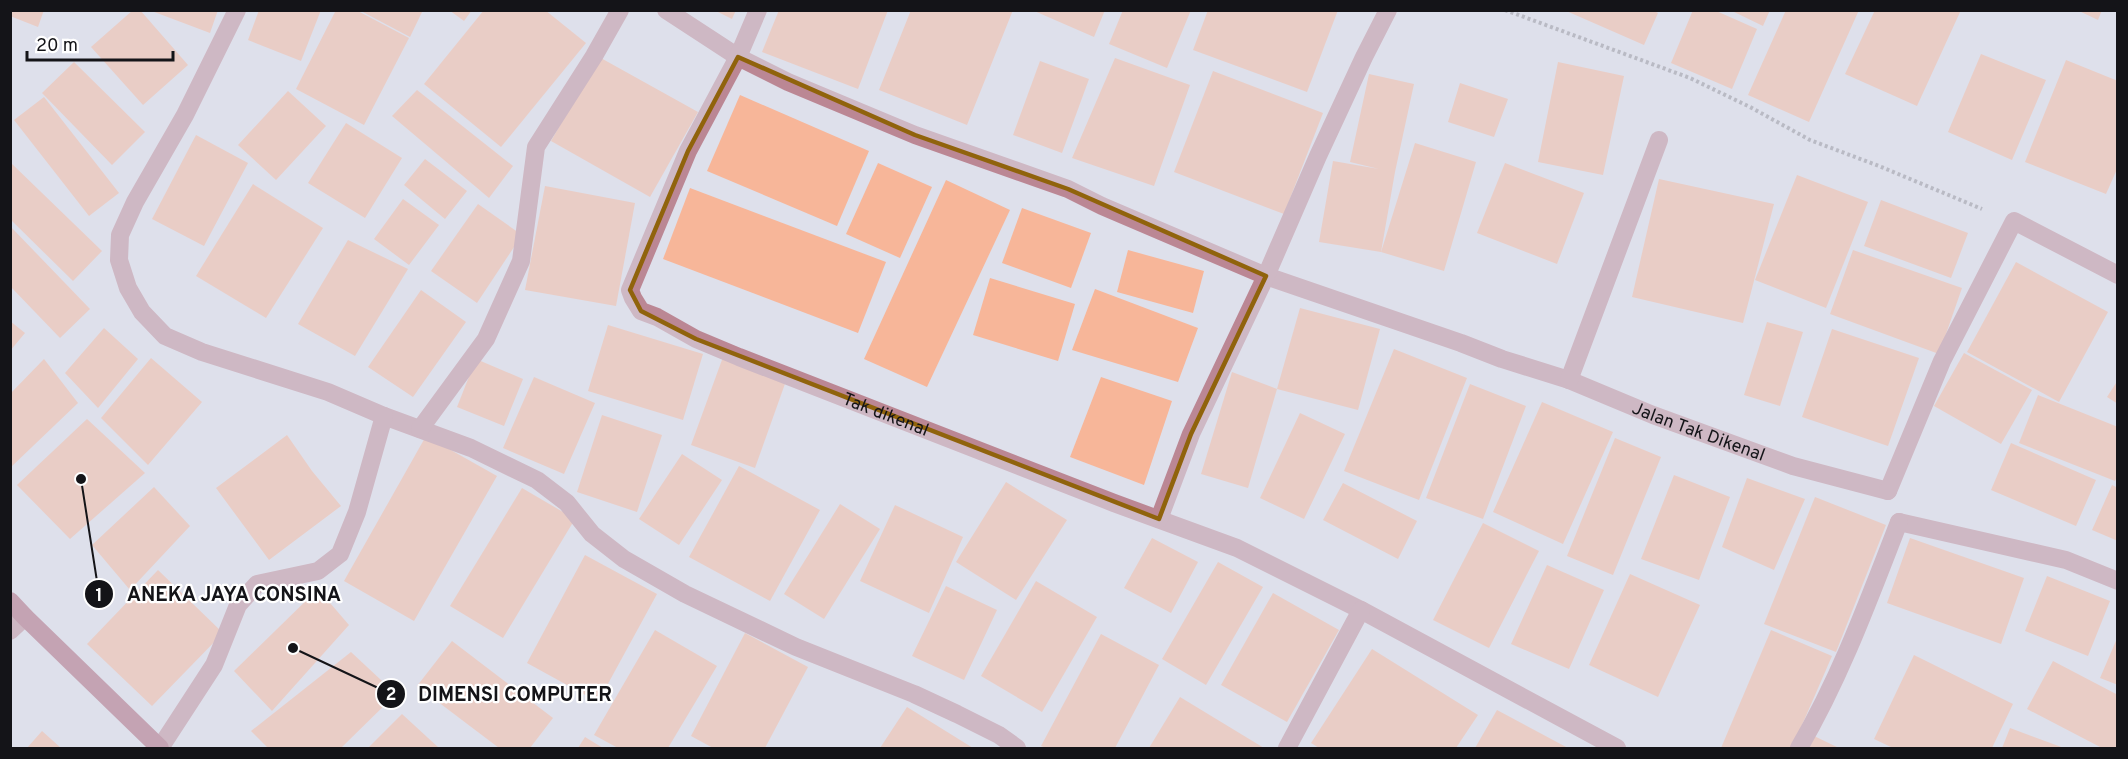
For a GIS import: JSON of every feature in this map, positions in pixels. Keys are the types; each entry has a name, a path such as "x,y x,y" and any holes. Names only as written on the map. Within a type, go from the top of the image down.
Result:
{"main road":[{"path":"10,600 160,748"}],"street":[{"path":"237,10 185,115 135,202 120,235 119,260 128,288 142,312 165,336 202,352 328,392 384,416 471,448 537,480 567,503 592,534 624,560 685,594 796,647 914,694 999,735 1017,748"},
{"path":"420,429 486,339 521,261 536,147 594,56 620,10"},
{"name":"Jalan Tak Dikenal","path":"666,10 738,57 788,82 915,135 1068,189 1102,206 1266,276 1502,359 1569,380 1653,415 1793,466 1888,491"},
{"path":"738,57 758,10"},
{"path":"1388,10 1364,57 1266,276 1191,434 1159,519 1237,548 1361,610 1617,748"},
{"name":"Tak dikenal","path":"738,57 688,151 630,290 641,311 657,317 696,339 1159,519"},
{"path":"1569,380 1659,140"},
{"path":"1799,748 1828,696 1846,657 1899,522 1888,491 1942,361 2014,221 2118,275"},
{"path":"160,748 214,665 238,605 257,585 318,571 340,554 357,512 384,416"},
{"path":"1899,522 2066,560 2118,581"},
{"path":"1287,748 1361,610"},
{"path":"10,631 25,617"}],"path":[{"path":"1505,10 1690,78 1810,140 2014,221"}],"highlighted area":[{"path":"738,57 915,135 1068,189 1266,276 1191,434 1159,519 696,339 641,311 630,290 688,151"}],"building":[{"path":"10,10 44,10 38,27 10,16"},
{"path":"133,10 140,10 188,65 143,105 91,47"},
{"path":"149,10 218,10 210,33"},
{"path":"259,10 321,10 301,61 248,40"},
{"path":"336,10 356,10 409,38 364,125 296,89"},
{"path":"359,10 423,10 410,37"},
{"path":"449,10 472,10 464,21"},
{"path":"484,10 545,10 586,43 501,147 424,84"},
{"path":"714,10 736,10 732,19"},
{"path":"779,10 888,10 858,89 762,52"},
{"path":"911,10 1013,10 967,125 879,90"},
{"path":"1032,10 1105,10 1094,37"},
{"path":"1123,10 1191,10 1167,68 1109,44"},
{"path":"1208,10 1338,10 1307,92 1193,50"},
{"path":"1564,10 1652,10 1658,13 1644,45"},
{"path":"1693,10 1714,10 1757,29 1732,89 1671,63"},
{"path":"1730,10 1770,10 1763,26"},
{"path":"1786,10 1859,10 1809,122 1748,95"},
{"path":"1875,10 1961,10 1917,106 1845,74"},
{"path":"2077,10 2102,10 2098,20"},
{"path":"1981,54 2046,80 2012,160 1948,132"},
{"path":"599,57 698,112 650,197 551,141"},
{"path":"1115,58 1190,85 1154,186 1072,158"},
{"path":"2066,60 2118,81 2118,167 2106,194 2025,162"},
{"path":"1040,61 1089,79 1062,153 1013,135"},
{"path":"74,62 145,132 112,165 42,93"},
{"path":"1558,62 1624,76 1603,175 1538,162"},
{"path":"1213,71 1323,113 1284,214 1174,172"},
{"path":"1369,74 1414,84 1381,252 1319,242 1333,161 1379,169 1350,162"},
{"path":"1460,83 1508,99 1494,137 1448,122"},
{"path":"417,90 513,166 489,198 392,116"},
{"path":"288,91 326,126 276,180 238,145"},
{"path":"740,95 869,151 837,226 707,171"},
{"path":"44,97 119,193 89,216 14,120"},
{"path":"346,123 402,158 365,218 308,183"},
{"path":"196,135 248,163 204,246 152,219"},
{"path":"1415,143 1476,162 1444,271 1381,252"},
{"path":"425,159 467,191 445,219 404,185"},
{"path":"10,162 102,251 73,281 10,219"},
{"path":"878,163 932,187 900,258 846,234"},
{"path":"1505,163 1584,193 1557,264 1477,233"},
{"path":"1797,175 1868,202 1826,308 1755,280"},
{"path":"1659,179 1774,204 1743,323 1632,297"},
{"path":"946,180 1010,210 927,387 864,359"},
{"path":"253,184 323,228 266,318 196,276"},
{"path":"545,186 635,203 616,306 525,290"},
{"path":"690,188 886,262 858,333 663,259"},
{"path":"403,199 439,225 409,265 374,239"},
{"path":"1881,200 1968,233 1951,278 1864,246"},
{"path":"478,204 522,235 477,303 431,271"},
{"path":"1022,208 1091,233 1071,288 1002,263"},
{"path":"10,226 90,309 60,338 10,286"},
{"path":"348,240 408,269 355,356 298,324"},
{"path":"1128,250 1204,271 1193,313 1117,292"},
{"path":"1853,250 1962,288 1939,354 1830,314"},
{"path":"2016,262 2108,312 2059,402 1967,352"},
{"path":"990,278 1075,304 1058,361 973,335"},
{"path":"1095,289 1198,328 1178,382 1072,350"},
{"path":"421,290 466,322 413,397 368,367"},
{"path":"1300,308 1380,329 1358,410 1277,389"},
{"path":"10,321 25,333 10,351"},
{"path":"1767,322 1803,332 1780,406 1744,395"},
{"path":"608,325 703,354 683,420 588,391"},
{"path":"104,328 138,359 98,408 65,373"},
{"path":"1832,329 1919,358 1888,446 1802,417"},
{"path":"1394,349 1467,378 1419,500 1344,471"},
{"path":"1964,353 2032,390 2001,444 1934,406"},
{"path":"723,357 786,381 755,468 691,445"},
{"path":"151,358 202,402 148,465 101,418"},
{"path":"44,359 78,403 10,468 10,394"},
{"path":"476,359 523,379 504,426 457,407"},
{"path":"1232,372 1277,389 1248,488 1201,474"},
{"path":"534,377 595,403 564,474 503,448"},
{"path":"1101,377 1172,401 1144,485 1070,457"},
{"path":"2118,380 2118,404 2107,397"},
{"path":"1470,384 1526,406 1483,519 1426,498"},
{"path":"2038,395 2118,427 2118,474 2115,481 2019,443"},
{"path":"1542,402 1613,432 1563,544 1493,512"},
{"path":"1300,413 1345,434 1304,519 1260,498"},
{"path":"602,415 662,435 637,512 577,492"},
{"path":"87,419 145,473 70,539 17,485"},
{"path":"287,435 312,471 341,506 269,560 216,488"},
{"path":"426,436 497,476 414,621 344,581"},
{"path":"1615,438 1661,457 1613,575 1567,556"},
{"path":"2011,443 2096,480 2076,526 1991,490"},
{"path":"682,454 722,480 679,545 639,519"},
{"path":"739,466 820,510 770,601 689,557"},
{"path":"1674,475 1730,497 1699,580 1641,559"},
{"path":"1747,478 1805,499 1774,570 1722,547"},
{"path":"1006,482 1067,520 1016,600 956,562"},
{"path":"1343,483 1417,521 1398,559 1323,520"},
{"path":"2112,485 2118,488 2118,541 2092,530"},
{"path":"154,487 190,526 130,590 92,545"},
{"path":"522,488 575,519 503,638 450,606"},
{"path":"1815,497 1886,525 1836,652 1764,624"},
{"path":"840,504 880,529 824,619 784,594"},
{"path":"895,505 963,537 929,613 860,581"},
{"path":"1483,523 1539,551 1489,648 1433,620"},
{"path":"1152,538 1198,562 1171,613 1124,588"},
{"path":"1910,538 2024,578 2001,644 1887,603"},
{"path":"585,555 657,594 598,702 527,663"},
{"path":"1218,562 1263,587 1206,685 1162,659"},
{"path":"1547,565 1604,590 1569,669 1511,644"},
{"path":"158,570 223,633 152,706 87,644"},
{"path":"1630,574 1700,605 1658,697 1589,665"},
{"path":"2047,576 2110,601 2088,656 2025,631"},
{"path":"1036,581 1097,617 1042,712 981,676"},
{"path":"946,586 997,610 964,680 912,656"},
{"path":"318,589 349,625 272,711 234,671"},
{"path":"1273,593 1339,630 1287,722 1221,685"},
{"path":"655,630 717,666 668,748 618,748 594,735"},
{"path":"1771,630 1832,656 1792,748 1721,748"},
{"path":"745,633 808,667 765,748 713,748 691,736"},
{"path":"1101,634 1159,665 1115,748 1046,748 1041,746"},
{"path":"2118,636 2118,685 2100,678"},
{"path":"452,641 553,718 530,748 499,748 417,686"},
{"path":"1372,649 1478,715 1456,748 1319,748 1311,743"},
{"path":"351,652 396,694 341,748 268,748 251,731"},
{"path":"1914,655 2013,704 1992,748 1893,748 1874,739"},
{"path":"2053,661 2118,695 2118,748 2102,748 2027,709"},
{"path":"1180,697 1264,748 1149,748"},
{"path":"907,707 973,748 880,748"},
{"path":"1497,710 1568,748 1475,748"},
{"path":"402,714 439,748 368,748"},
{"path":"2010,728 2064,748 2002,748"},
{"path":"42,731 61,748 27,748"},
{"path":"1812,735 1839,748 1806,748"},
{"path":"585,737 603,748 578,748"}],"place":[{"name":"ANEKA JAYA CONSINA","path":"81,479"},
{"name":"DIMENSI COMPUTER","path":"293,648"}]}
